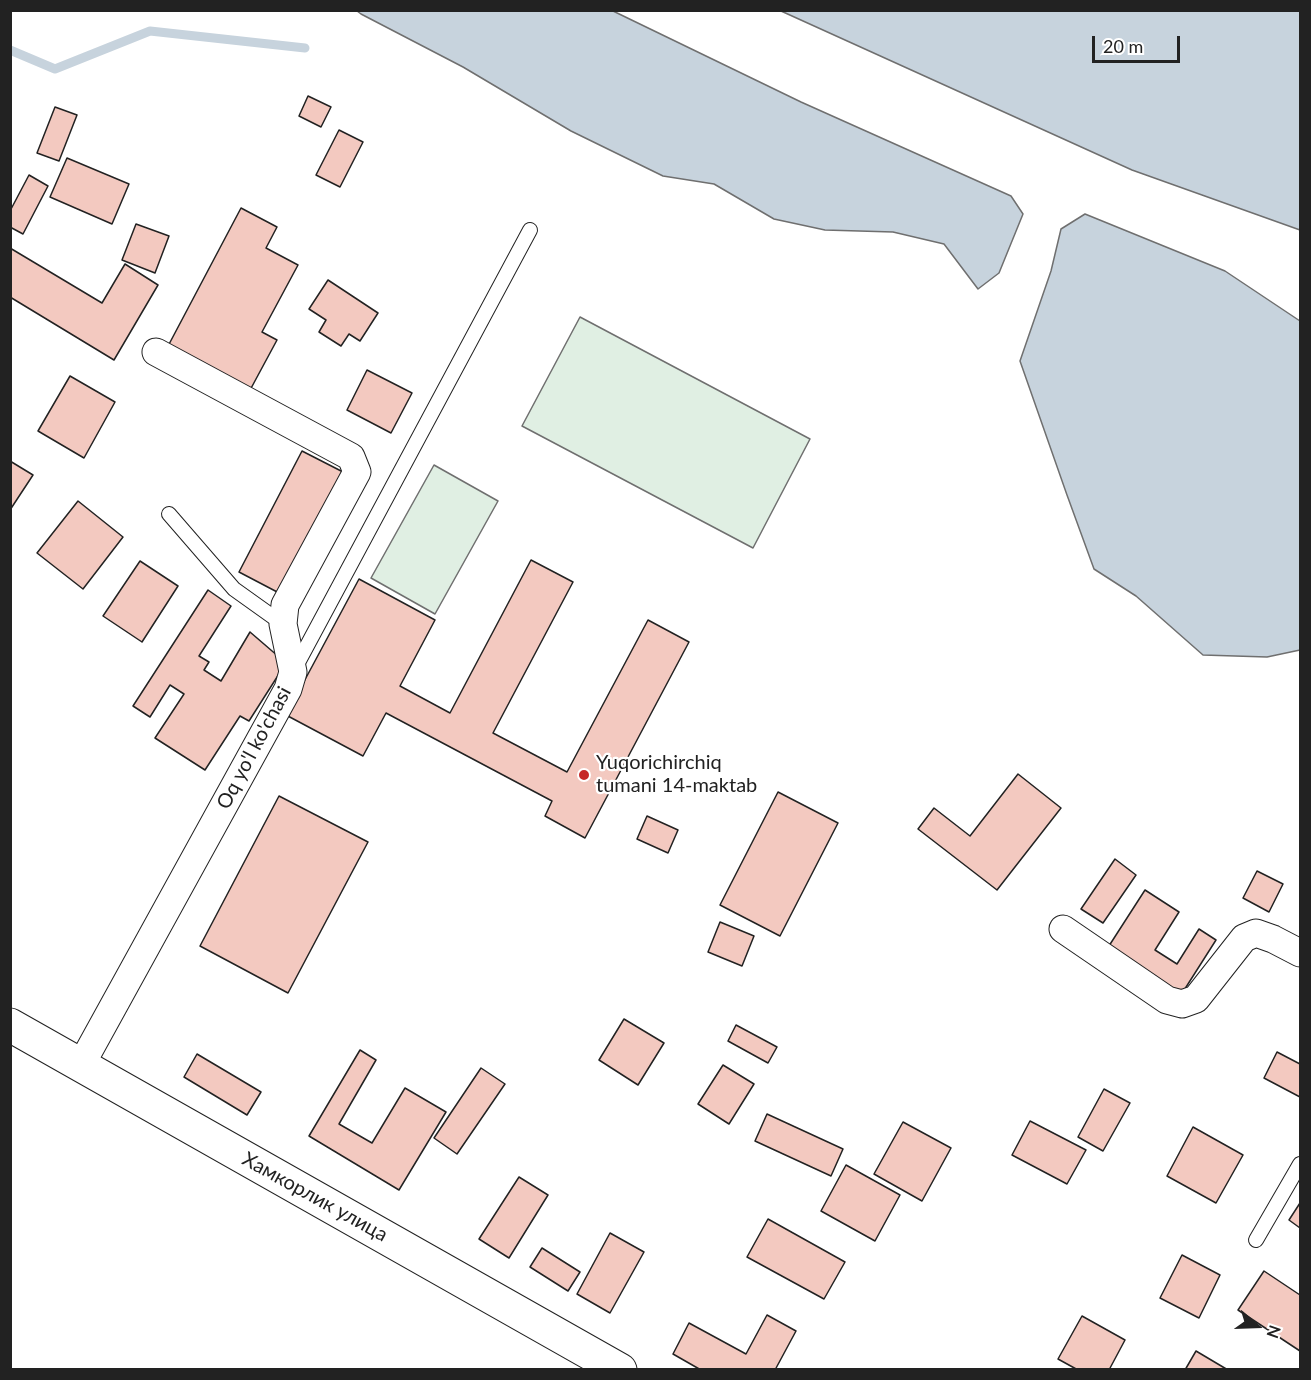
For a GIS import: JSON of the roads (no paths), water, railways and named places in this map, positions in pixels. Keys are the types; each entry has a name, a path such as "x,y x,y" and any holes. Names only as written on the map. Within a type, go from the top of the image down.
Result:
{"main road":[{"name":"Хамкорлик улица","path":"10,1025 620,1370"}],"street":[{"name":"Oq yo'l ko'chasi","path":"81,1065 288,689 293,672 283,624 285,605 357,472 351,457 156,352"},
{"path":"1064,929 1167,1000 1182,1004 1196,999 1244,938 1256,933 1300,953"}],"lane":[{"path":"293,672 530,230"},
{"path":"169,514 234,589 283,624"},
{"path":"1256,1240 1300,1164"}],"waterway":[{"path":"10,50 55,69 150,31 305,48"}],"place":[{"name":"Yuqorichirchiq tumani 14-maktab","path":"584,775"}]}
